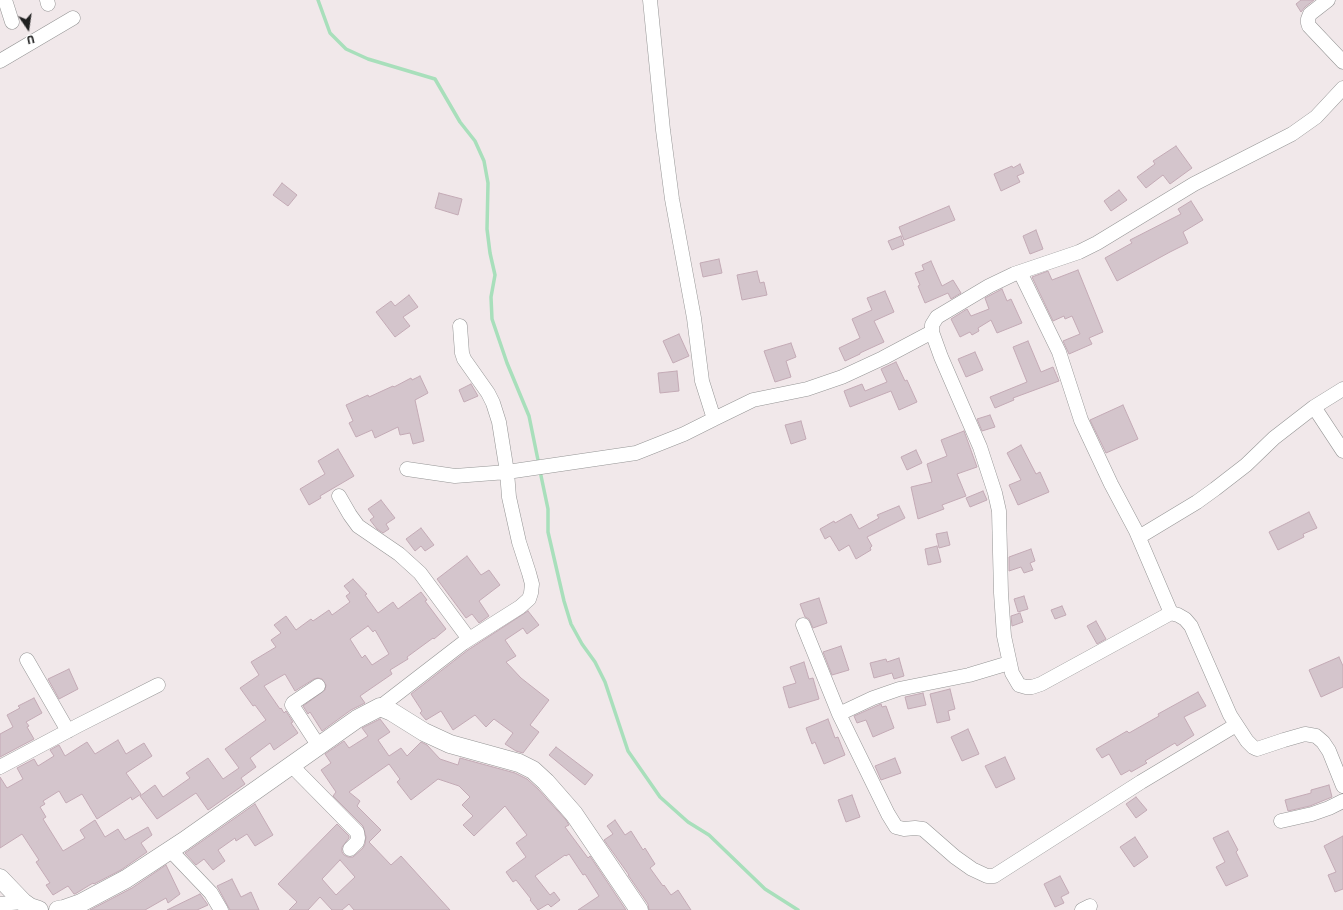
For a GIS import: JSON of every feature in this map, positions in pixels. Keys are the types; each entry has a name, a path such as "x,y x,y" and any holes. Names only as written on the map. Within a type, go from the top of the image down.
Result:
{"street":[{"path":"5,0 12,22"},
{"path":"650,0 663,130 672,200 694,318 702,381 714,419"},
{"path":"1328,0 1310,14 1308,23 1309,26 1343,62"},
{"path":"0,61 73,18"},
{"path":"1171,613 1041,684 1026,687 1019,685 1012,673 1004,636 999,511 995,493 980,447 940,357 932,332 932,325 937,317 989,286 1020,272 1079,252 1097,243 1194,184 1292,134 1316,117 1343,88"},
{"path":"1020,272 1059,352 1081,420 1139,537 1171,613 1185,619 1191,626 1236,725 1253,748 1257,749 1305,734 1316,736 1323,742 1329,751 1343,786"},
{"path":"58,910 81,903 99,894 126,879 170,850 318,745 357,719 380,708 469,639 494,625 529,599 532,584 517,534 509,497 507,472 499,422 488,393 464,359 462,353 460,326"},
{"path":"407,468 455,476 507,472 636,454 684,434 754,400 807,389 842,377 883,358 932,332"},
{"path":"1139,537 1197,502 1215,489 1246,465 1274,438 1314,407 1343,389"},
{"path":"1314,407 1342,447"},
{"path":"339,496 358,526 399,554 420,573 469,639"},
{"path":"803,625 839,714 888,814 896,827 904,829 923,829 955,857 972,869 987,876 994,876 1141,782 1236,725"},
{"path":"27,660 68,731"},
{"path":"839,714 874,698 899,689 970,675 1009,663"},
{"path":"0,767 158,685"},
{"path":"318,686 292,705 318,745"},
{"path":"380,708 392,712 436,739 519,763 533,770 555,791 574,814 639,910"},
{"path":"291,765 357,832 358,842 350,849"},
{"path":"1281,821 1312,814 1343,801"},
{"path":"170,850 211,893 221,910"},
{"path":"0,878 23,902 30,907 39,910"},
{"path":"0,904 23,902"}],"building":[{"path":"1301,0 1314,0 1301,12 1296,4"},
{"path":"1176,146 1192,168 1170,184 1163,175 1146,188 1137,177 1155,164 1153,161"},
{"path":"1020,164 1024,173 1017,176 1020,182 1001,191 994,174 1012,166 1013,168"},
{"path":"282,183 297,195 288,206 273,195"},
{"path":"1119,190 1127,200 1111,211 1104,201"},
{"path":"439,193 462,199 458,215 435,208"},
{"path":"1191,201 1203,220 1183,232 1188,243 1117,281 1105,258 1132,243 1130,240 1181,214 1178,209"},
{"path":"949,206 955,220 904,240 899,227"},
{"path":"1036,230 1043,249 1030,254 1023,236"},
{"path":"901,236 904,245 892,250 888,241"},
{"path":"719,259 722,273 703,277 700,263"},
{"path":"931,261 942,286 953,280 961,293 951,299 948,293 925,303 918,286 920,285 915,273 924,270 922,265"},
{"path":"1078,270 1103,332 1089,338 1092,344 1069,354 1063,341 1080,334 1072,316 1065,319 1064,316 1053,321 1032,277 1048,271 1052,280"},
{"path":"757,271 760,283 764,282 767,295 742,300 737,275"},
{"path":"1002,289 1007,301 1011,299 1022,323 997,333 991,320 978,328 979,331 972,335 970,332 960,337 951,319 967,309 971,316 989,309 985,298"},
{"path":"885,291 894,312 874,321 884,342 845,361 839,348 860,338 852,319 872,310 867,298"},
{"path":"409,295 418,307 403,317 410,326 395,337 376,312 391,301 395,306"},
{"path":"679,334 689,356 673,363 663,341"},
{"path":"1028,341 1041,372 1053,367 1059,381 1013,398 1014,400 995,408 990,397 1027,382 1013,347"},
{"path":"791,343 796,357 786,361 791,377 775,382 764,351"},
{"path":"975,352 983,370 966,377 958,359"},
{"path":"896,362 905,381 907,380 917,402 899,410 891,391 850,407 844,391 862,384 865,391 887,382 881,369"},
{"path":"677,371 679,391 660,393 658,373"},
{"path":"420,376 428,393 415,400 424,441 413,444 410,433 400,435 398,427 375,438 372,430 356,437 349,423 353,421 346,405 368,395 369,397 393,386 394,387 411,378 412,380"},
{"path":"471,384 478,396 464,402 459,390"},
{"path":"1123,405 1138,439 1106,453 1090,420"},
{"path":"990,415 995,427 982,431 977,419"},
{"path":"801,421 806,439 791,444 785,425"},
{"path":"964,431 977,467 957,474 966,496 942,505 944,509 918,519 911,487 932,482 927,464 947,456 941,440"},
{"path":"1021,445 1036,474 1040,472 1049,492 1018,505 1009,485 1021,480 1007,453"},
{"path":"338,449 354,476 320,496 321,498 309,505 300,489 325,474 318,461"},
{"path":"916,450 922,463 907,470 901,457"},
{"path":"983,491 987,500 970,507 966,498"},
{"path":"381,500 395,518 386,524 389,529 383,533 377,529 370,520 374,517 368,509"},
{"path":"899,506 905,518 867,537 872,546 870,548 871,550 856,559 849,545 839,551 830,536 825,539 820,529 851,514 859,529 879,518 877,515"},
{"path":"1309,512 1317,528 1303,534 1304,537 1278,550 1269,532"},
{"path":"421,528 434,545 425,551 421,546 415,551 406,539"},
{"path":"947,532 950,545 939,548 936,534"},
{"path":"937,546 941,562 928,565 925,549"},
{"path":"1031,549 1035,561 1030,563 1033,570 1024,573 1021,567 1009,571 1009,557"},
{"path":"467,556 481,575 489,570 500,585 479,601 489,616 479,623 472,614 466,618 437,579"},
{"path":"353,579 367,594 365,595 378,613 393,602 398,609 421,592 427,600 425,601 446,629 407,657 408,659 390,670 392,674 360,696 365,703 351,710 322,731 310,712 308,714 303,706 325,690 326,685 322,679 314,679 295,691 285,674 264,686 280,709 281,708 284,713 286,711 293,722 291,723 298,733 274,750 270,743 250,758 256,767 241,778 245,784 208,810 196,793 157,819 140,796 155,785 163,797 190,778 186,773 208,758 223,779 239,768 225,749 266,720 255,705 253,706 240,688 259,675 251,662 276,647 271,640 281,633 274,625 286,616 296,630 311,619 313,621 329,610 332,615 350,602 346,596 350,593 344,586","holes":["368,626 373,632 375,630 389,654 372,665 365,655 362,658 350,639"]},
{"path":"1024,596 1028,609 1018,612 1014,599"},
{"path":"819,598 827,623 813,628 809,619 805,617 800,604"},
{"path":"1062,606 1066,615 1055,619 1051,610"},
{"path":"528,611 539,625 527,634 523,628 505,640 516,656 506,662 521,678 549,700 530,725 539,732 523,753 516,751 505,744 513,733 494,719 486,727 475,715 453,730 441,711 426,720 420,713 422,711 411,694 468,650"},
{"path":"1020,613 1023,622 1012,626 1011,616"},
{"path":"1096,621 1106,639 1097,644 1087,626"},
{"path":"841,646 849,670 832,675 823,652"},
{"path":"1339,657 1343,666 1343,687 1321,697 1309,670"},
{"path":"899,658 904,676 894,679 892,673 874,678 870,663 886,659 887,662"},
{"path":"804,662 809,679 813,678 819,699 789,708 783,687 796,683 790,667"},
{"path":"69,669 78,689 59,699 48,679"},
{"path":"950,689 955,709 948,711 950,720 937,723 930,694"},
{"path":"1198,692 1206,706 1184,717 1194,735 1177,746 1175,743 1145,761 1147,763 1131,772 1130,770 1121,775 1109,754 1102,758 1096,749 1127,731 1129,733 1159,716 1158,714"},
{"path":"923,693 926,705 908,709 905,697"},
{"path":"34,698 42,713 26,722 29,726 27,727 34,739 0,757 0,734 13,727 7,715 20,708 18,706"},
{"path":"881,704 882,707 886,706 894,728 873,737 866,720 857,723 854,716"},
{"path":"380,719 390,732 378,740 389,756 401,748 407,756 421,742 427,745 440,759 458,765 460,758 515,773 527,779 566,820 569,825 565,827 588,858 590,856 626,910 578,910 599,896 585,874 583,875 569,854 566,856 565,855 535,876 550,895 554,892 560,900 551,907 548,904 538,910 516,880 513,882 506,872 526,857 516,843 527,835 505,806 474,836 463,825 473,816 462,805 470,797 459,786 438,779 411,800 397,782 400,779 389,764 349,792 360,801 357,806 381,830 369,842 391,865 401,856 450,910 354,910 349,904 342,910 332,910 320,897 308,910 289,910 297,902 278,884 337,824 349,836 342,847 342,852 344,855 353,857 363,848 365,844 366,837 363,826 333,796 336,792 321,770 331,763 325,754 344,741 349,748 368,736 362,728","holes":["340,860 355,877 336,895 322,879"]},
{"path":"828,719 835,738 838,737 845,755 824,764 815,742 812,744 806,728"},
{"path":"968,729 979,754 962,761 951,737"},
{"path":"118,740 126,754 144,743 152,756 126,773 141,794 132,800 131,797 97,819 82,794 66,803 59,791 43,801 45,804 40,807 46,817 43,819 63,851 85,838 80,830 95,820 105,837 118,829 125,840 148,827 152,835 141,843 147,852 121,870 94,884 93,883 75,894 68,886 53,895 46,885 50,883 36,862 39,860 22,834 0,848 0,777 7,788 23,779 17,768 34,759 38,766 54,756 50,750 59,745 65,756 87,742 95,754"},
{"path":"556,747 593,775 585,785 549,755"},
{"path":"1005,757 1015,779 996,788 985,766"},
{"path":"895,758 901,773 881,780 875,766"},
{"path":"1329,785 1332,797 1310,806 1288,811 1285,800 1311,793 1311,790"},
{"path":"852,795 860,817 846,822 838,800"},
{"path":"1136,797 1147,810 1136,818 1126,804"},
{"path":"255,804 273,835 255,846 247,834 236,841 235,838 218,850 225,861 213,870 204,859 196,865 185,853"},
{"path":"615,820 625,835 631,831 643,850 645,848 655,864 650,868 663,886 664,885 671,895 678,890 691,910 649,910 648,904 604,840 613,834 607,826"},
{"path":"1228,831 1238,850 1236,852 1248,876 1226,886 1216,867 1225,862 1213,838"},
{"path":"1343,836 1343,889 1335,892 1328,875 1336,872 1324,846"},
{"path":"1135,837 1148,857 1134,867 1120,847"},
{"path":"166,865 180,894 168,903 166,898 145,910 90,910 132,888"},
{"path":"1060,876 1069,893 1061,897 1064,903 1055,907 1044,884"},
{"path":"232,879 241,897 251,892 259,910 230,910 217,886"},
{"path":"200,894 208,905 197,910 167,910"}],"waterway":[{"path":"318,0 330,33 346,49 368,59 435,79 460,122 475,141 484,161 488,183 487,229 495,275 491,297 492,319 507,363 529,416 539,465"},
{"path":"540,471 548,509 548,532 564,601 571,624 582,644 595,662 605,682 628,751 660,797 688,822 709,835 765,889 798,910"}]}
